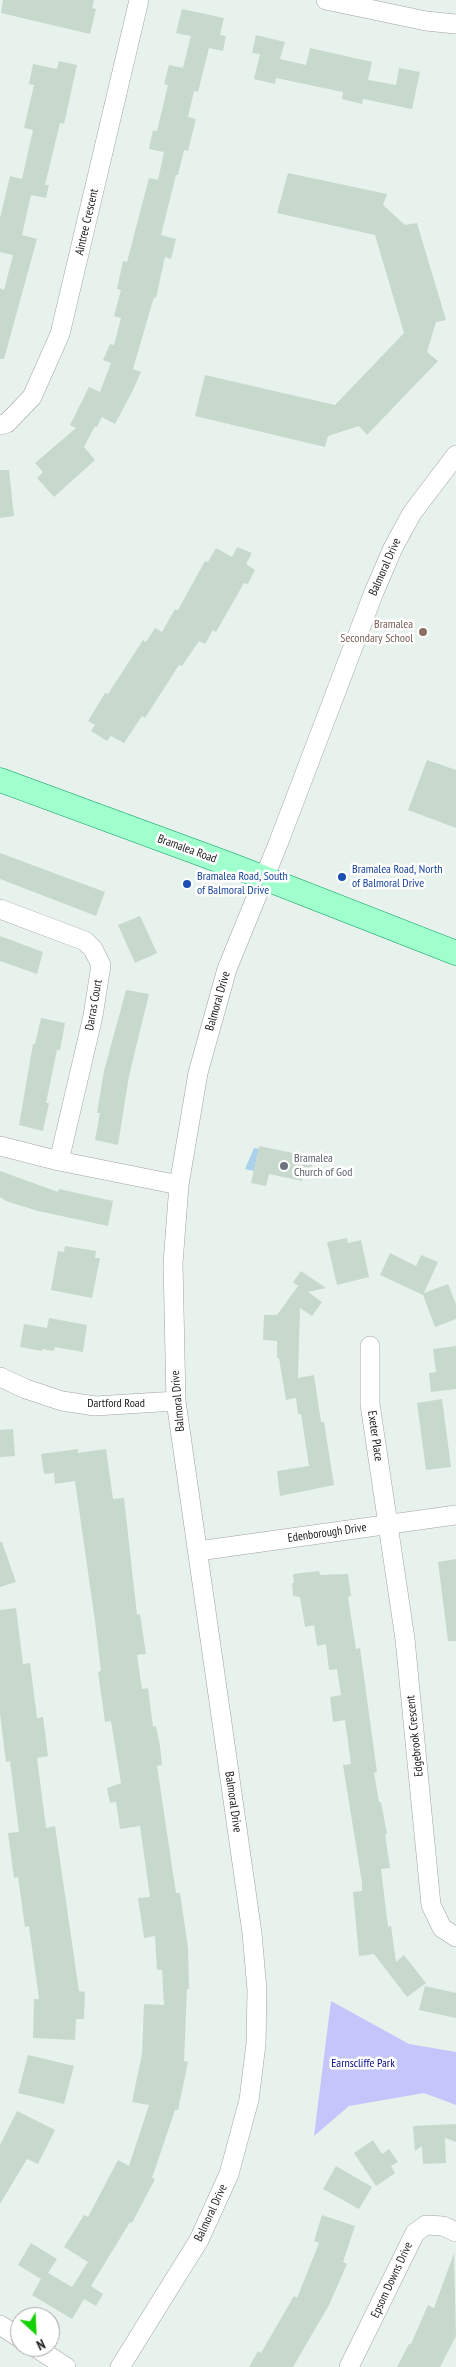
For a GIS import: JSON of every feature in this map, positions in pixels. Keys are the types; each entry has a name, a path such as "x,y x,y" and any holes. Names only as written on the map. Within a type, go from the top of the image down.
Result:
{"main road":[{"name":"Bramalea Road","path":"0,780 264,878 456,953"}],"street":[{"name":"Aintree Crescent","path":"0,425 7,422 32,397 60,334 139,0"},
{"path":"326,0 426,22 456,24"},
{"name":"Balmoral Drive","path":"120,2367 199,2240 229,2174 249,2100 256,2044 257,1990 252,1933 176,1401 173,1263 179,1185 198,1073 227,969 264,878 326,713 393,548 412,513 454,459"},
{"name":"Darras Court","path":"0,909 85,941 93,949 101,965 93,1016 59,1161"},
{"path":"0,1146 59,1161 179,1185"},
{"name":"Exeter Place","path":"370,1346 370,1404 388,1525"},
{"name":"Dartford Road","path":"0,1377 26,1389 62,1401 96,1406 176,1401"},
{"name":"Edenborough Drive","path":"198,1551 456,1515"},
{"name":"Edgebrook Crescent","path":"388,1525 406,1648 431,1905 442,1928 456,1938"},
{"name":"Epsom Downs Drive","path":"349,2367 415,2233 426,2225 443,2226 456,2232"},
{"path":"50,2357 66,2367"}],"shaded area":[{"path":"254,1148 259,1149 254,1171 245,1169"}],"green space":[{"name":"Earnscliffe Park","path":"331,2001 409,2044 456,2052 456,2105 424,2093 349,2106 314,2136"}],"building":[{"path":"3,0 94,0 92,8 96,9 90,34 1,13"},
{"path":"182,9 224,18 220,35 226,36 223,51 209,48 198,92 194,91 188,117 196,119 188,151 184,150 178,175 176,175 161,235 176,239 171,259 165,257 156,298 154,297 133,369 141,372 133,390 115,424 102,417 97,427 95,426 84,447 95,460 54,497 37,478 43,472 35,463 76,428 70,425 89,387 100,392 111,363 103,360 110,344 114,345 121,318 114,316 121,290 117,289 123,261 127,262 149,178 158,180 164,152 149,149 153,130 157,131 168,85 164,84 169,65 183,68 191,36 176,33"},
{"path":"256,35 285,42 280,59 306,65 310,48 372,62 368,80 396,85 399,68 420,72 412,109 363,99 362,104 342,99 343,92 276,78 275,84 254,79 260,54 252,53"},
{"path":"59,61 77,65 64,124 60,123 45,185 49,185 46,198 31,195 22,235 37,239 4,359 0,359 0,288 4,290 13,255 0,252 0,218 10,176 22,179 33,130 24,128 34,85 29,84 33,64 57,69"},
{"path":"288,173 387,194 383,205 405,225 417,223 446,320 436,322 427,352 438,361 367,435 359,426 328,436 325,447 195,416 205,375 335,405 404,333 375,235 277,213"},
{"path":"0,470 9,470 14,516 0,518"},
{"path":"237,547 252,553 246,564 255,570 248,584 244,583 216,632 213,630 205,644 199,641 182,666 179,665 145,718 142,716 124,743 111,736 107,741 91,731 95,725 88,721 105,693 108,694 143,640 146,642 155,628 162,632 175,609 178,610 205,561 208,562 216,548 232,557"},
{"path":"427,760 456,770 456,828 408,810"},
{"path":"0,853 105,892 96,916 0,879"},
{"path":"140,916 157,953 135,963 118,925"},
{"path":"0,936 43,952 37,974 0,961"},
{"path":"126,990 149,994 129,1076 118,1145 95,1140 100,1113 97,1113 104,1071"},
{"path":"41,1018 65,1023 60,1050 57,1050 46,1103 49,1103 43,1131 19,1125 33,1044 35,1044"},
{"name":"Bramalea Church of God","path":"259,1146 308,1156 307,1159 313,1160 310,1175 303,1174 302,1181 269,1174 266,1186 251,1183"},
{"path":"0,1171 58,1192 59,1189 113,1201 108,1226 38,1211 6,1201 0,1197"},
{"path":"347,1238 348,1243 361,1240 369,1277 337,1285 327,1242"},
{"path":"65,1246 96,1251 95,1258 100,1258 92,1298 51,1290 58,1251 64,1252"},
{"path":"390,1253 416,1266 421,1255 438,1262 424,1293 448,1284 456,1304 456,1319 435,1327 423,1295 380,1275"},
{"path":"301,1271 326,1288 308,1292 322,1302 312,1316 300,1308 298,1378 314,1375 321,1422 324,1422 334,1485 280,1496 277,1471 309,1466 301,1414 298,1414 296,1398 286,1400 279,1358 277,1358 277,1341 263,1340 264,1315 277,1315 298,1286 293,1282"},
{"path":"49,1318 87,1325 83,1352 55,1347 54,1351 42,1349 42,1351 20,1347 24,1324 47,1328"},
{"path":"456,1346 456,1389 431,1392 429,1373 436,1372 433,1349"},
{"path":"442,1399 451,1467 426,1470 417,1403"},
{"path":"13,1429 15,1456 0,1457 0,1430"},
{"path":"78,1449 78,1453 106,1449 113,1499 124,1498 137,1615 140,1614 146,1654 137,1655 142,1689 148,1688 153,1727 156,1726 160,1746 162,1765 157,1766 176,1893 180,1893 188,1948 189,1989 187,1989 184,2061 188,2062 178,2110 175,2110 152,2178 155,2179 132,2223 130,2222 91,2286 103,2294 96,2306 84,2299 72,2319 60,2312 60,2307 52,2307 32,2295 41,2279 18,2265 31,2243 57,2259 48,2273 72,2287 88,2262 64,2247 84,2215 88,2217 118,2160 129,2166 149,2105 132,2102 142,2054 144,2004 164,2005 162,1970 157,1970 155,1936 144,1938 138,1898 150,1897 140,1826 120,1829 116,1802 110,1803 107,1788 121,1783 111,1721 105,1722 98,1672 101,1671 95,1621 75,1481 55,1484 54,1473 44,1474 41,1454"},
{"path":"0,1542 2,1542 16,1582 0,1587"},
{"path":"456,1559 456,1641 448,1641 438,1562"},
{"path":"319,1571 320,1575 348,1574 351,1596 348,1597 356,1649 360,1648 377,1772 374,1773 387,1834 385,1834 390,1868 381,1869 388,1927 391,1926 396,1962 404,1955 426,1983 407,1997 374,1954 359,1956 353,1892 362,1891 362,1883 343,1765 351,1764 345,1720 333,1722 330,1697 341,1695 337,1669 329,1670 326,1644 317,1646 314,1625 305,1627 300,1597 293,1596 293,1574"},
{"path":"16,1608 23,1664 30,1663 37,1718 43,1717 48,1756 37,1758 46,1828 55,1826 79,1991 85,1992 84,2019 76,2019 75,2040 33,2038 34,1999 39,1999 29,1926 25,1927 18,1877 14,1878 8,1833 19,1832 10,1761 6,1762 0,1714 0,1610"},
{"path":"425,1986 456,1993 456,2018 419,2010"},
{"path":"28,2055 74,2066 64,2104 18,2093"},
{"path":"17,2111 55,2130 38,2164 27,2159 0,2204 0,2145"},
{"path":"456,2124 456,2142 445,2138 446,2163 423,2164 422,2146 415,2151 413,2126"},
{"path":"373,2140 382,2154 389,2149 398,2162 391,2166 395,2173 376,2186 354,2153"},
{"path":"336,2166 372,2187 359,2209 323,2189"},
{"path":"322,2215 355,2226 343,2262 347,2264 329,2305 293,2367 249,2367 258,2351 261,2353 294,2296 297,2298 319,2243 314,2241"},
{"path":"454,2253 456,2336 440,2367 397,2367 409,2344 411,2344 428,2305 434,2308"}],"place":[{"name":"Bramalea Secondary School","path":"423,632"},
{"name":"Bramalea Road, North of Balmoral Drive","path":"342,877"},
{"name":"Bramalea Road, South of Balmoral Drive","path":"187,884"},
{"name":"Bramalea Church of God","path":"284,1166"}]}
